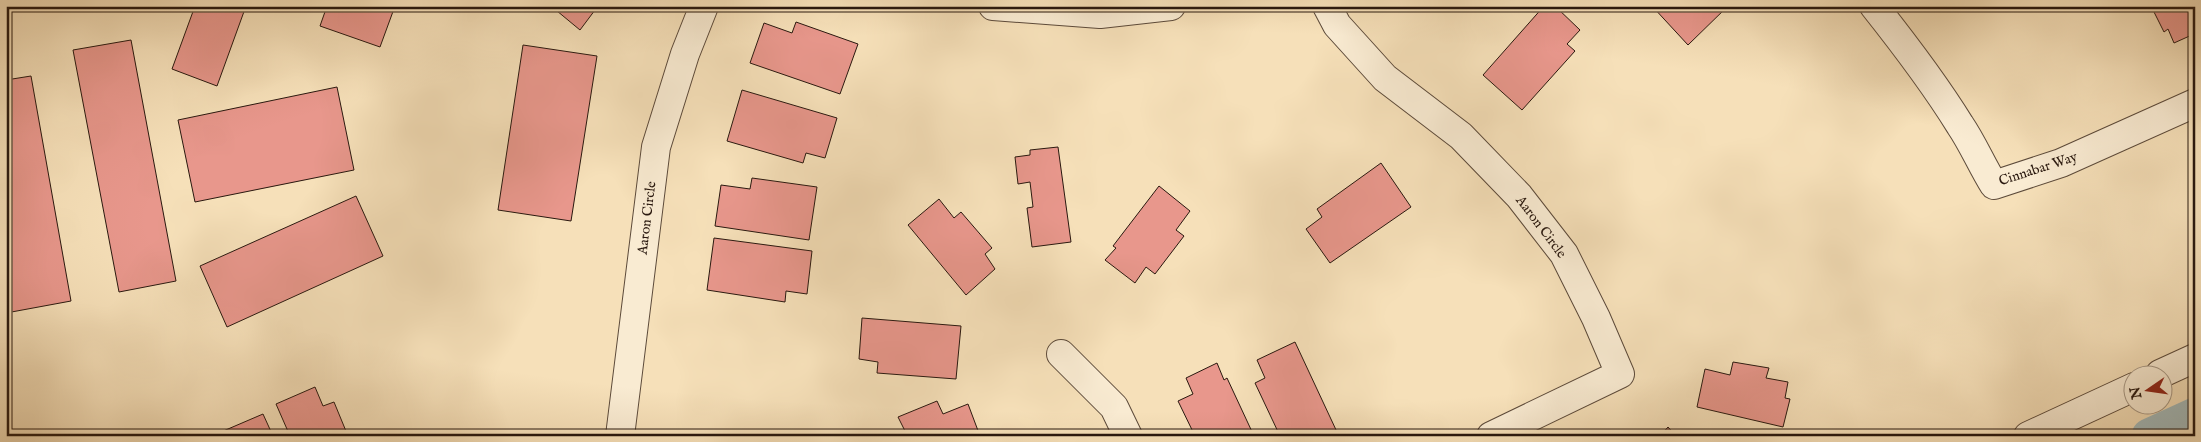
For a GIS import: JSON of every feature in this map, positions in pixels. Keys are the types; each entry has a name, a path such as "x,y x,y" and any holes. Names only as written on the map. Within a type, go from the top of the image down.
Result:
{"street":[{"name":"Aaron Circle","path":"620,436 656,147 685,54 704,6"},
{"path":"993,6 1100,14 1171,6"},
{"name":"Aaron Circle","path":"1327,6 1337,25 1384,78 1461,136 1519,196 1564,254 1596,318 1620,374 1491,436"},
{"name":"Cinnabar Way","path":"1874,6 1919,62 1962,127 1994,186 2061,163 2195,103"},
{"path":"1061,354 1114,407 1128,436"},
{"path":"2174,368 2195,358"},
{"path":"2028,436 2124,392"}],"building":[{"path":"195,6 246,6 217,86 172,69"},
{"path":"327,6 395,6 380,47 320,26"},
{"path":"551,6 598,6 580,30"},
{"path":"1544,6 1555,6 1580,30 1567,44 1575,51 1522,110 1483,75"},
{"path":"1652,6 1728,6 1688,45"},
{"path":"2151,6 2195,6 2195,37 2194,34 2174,43 2168,29 2164,32"},
{"path":"796,22 858,44 840,94 750,63 764,23 792,33"},
{"path":"131,40 176,281 119,292 73,50"},
{"path":"523,45 597,56 571,221 498,210"},
{"path":"31,76 71,301 6,313 6,80"},
{"path":"337,87 354,170 195,202 178,120"},
{"path":"742,90 837,118 825,158 806,153 803,163 727,141"},
{"path":"1058,147 1071,242 1032,247 1027,208 1033,207 1030,182 1018,184 1015,157 1030,155 1030,150"},
{"path":"1381,163 1411,207 1330,263 1306,229 1322,217 1317,209"},
{"path":"752,178 817,187 809,240 715,226 721,185 750,189"},
{"path":"1159,186 1190,211 1176,230 1184,236 1155,274 1146,267 1135,283 1105,260 1116,248 1113,246"},
{"path":"356,196 383,256 227,327 200,266"},
{"path":"939,199 954,218 961,212 992,248 985,254 995,269 966,295 908,225"},
{"path":"714,238 812,251 807,294 786,291 785,302 707,290"},
{"path":"862,318 961,326 956,379 877,373 878,362 859,359"},
{"path":"1295,342 1337,432 1329,436 1280,436 1255,383 1265,378 1257,360"},
{"path":"1733,362 1769,368 1766,378 1788,382 1785,398 1790,399 1783,427 1697,407 1705,369 1730,375"},
{"path":"1217,363 1224,380 1227,378 1254,436 1195,436 1178,401 1193,394 1186,378"},
{"path":"315,387 323,406 334,402 348,436 290,436 276,404"},
{"path":"937,401 943,414 968,404 980,436 899,436 906,433 898,417"},
{"path":"263,414 273,436 214,436 214,435"},
{"path":"1668,427 1676,436 1660,436"}],"waterway":[{"path":"2149,436 2195,415"}]}
